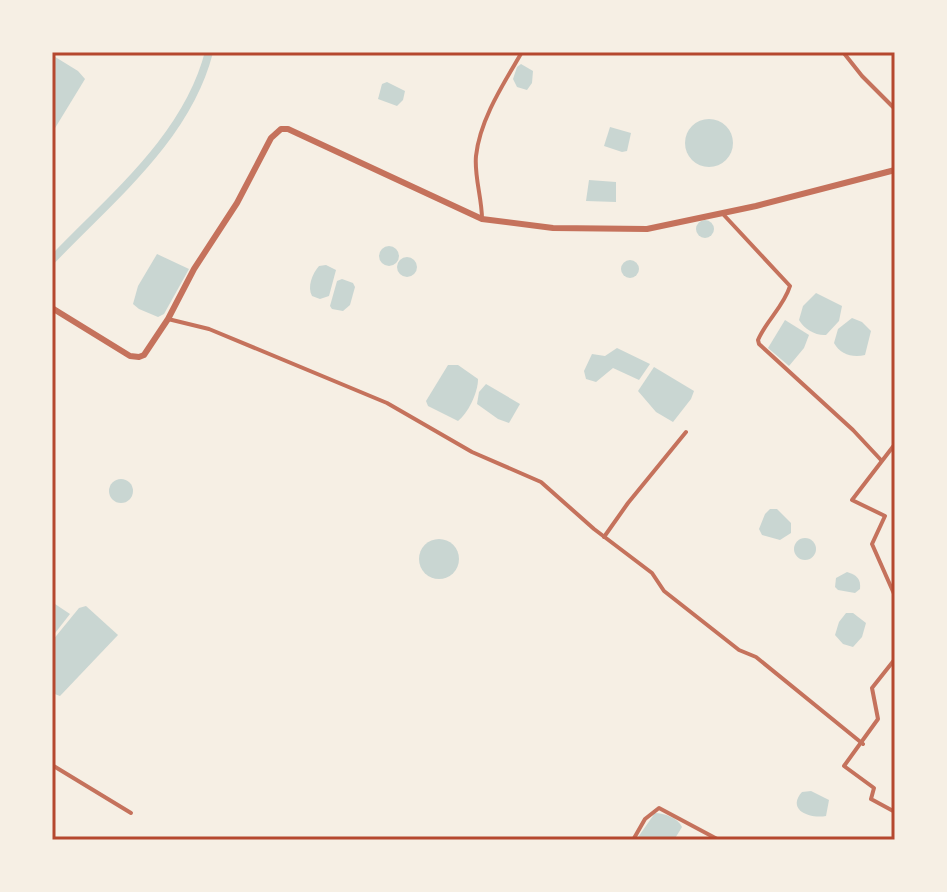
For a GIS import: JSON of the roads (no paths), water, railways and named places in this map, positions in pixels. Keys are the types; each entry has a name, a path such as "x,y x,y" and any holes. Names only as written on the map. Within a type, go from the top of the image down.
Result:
{"street":[{"path":"482,219 476,157 480,136 522,52"},
{"path":"843,52 895,109"},
{"path":"52,308 134,357 148,351 194,269 237,203 271,138 281,129 288,129 482,219 553,228 647,229 895,170"},
{"path":"722,213 790,286 786,297 763,328 759,344 853,430 881,460"},
{"path":"168,319 209,329 387,403 472,452 541,482 604,537 652,573 664,591 739,650 756,657 863,744"},
{"path":"604,537 686,432"},
{"path":"895,444 852,500 885,516 872,544 895,596"},
{"path":"895,659 872,688 878,719 863,744 844,766 874,788 871,799 895,812"},
{"path":"52,765 131,813"},
{"path":"633,840 645,819 659,808 719,840"}],"waterway":[{"path":"52,260 122,190 165,139 198,83 209,52"}]}
